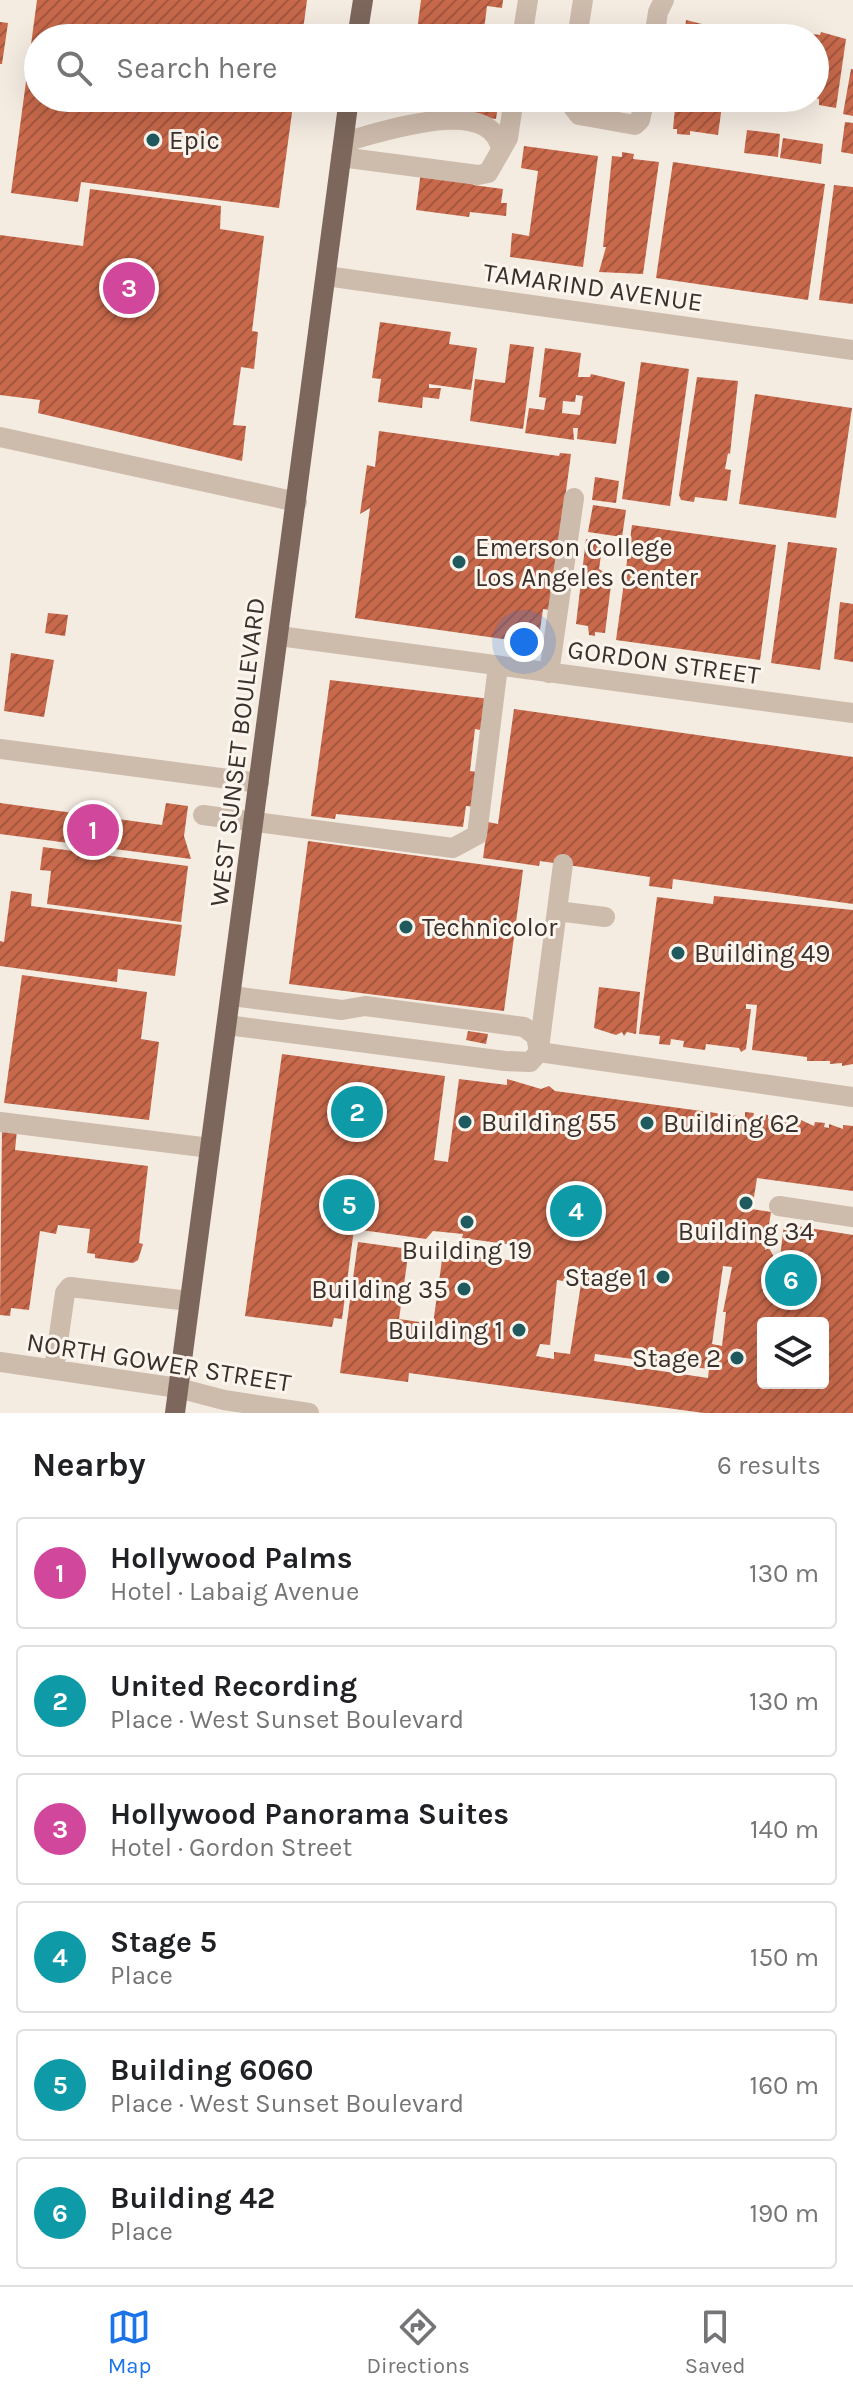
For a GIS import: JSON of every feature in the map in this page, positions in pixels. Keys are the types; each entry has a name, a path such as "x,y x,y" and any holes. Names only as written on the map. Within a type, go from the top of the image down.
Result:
{"main road":[{"path":"359,24 363,0"},
{"name":"WEST SUNSET BOULEVARD","path":"175,1413 347,112"}],"street":[{"path":"524,24 528,0"},
{"path":"579,24 583,0"},
{"path":"656,24 664,0"},
{"path":"342,149 478,175 488,173 508,138 512,112"},
{"path":"577,112 579,115 635,125 642,112"},
{"path":"342,149 441,119 488,126 497,135 501,151"},
{"name":"TAMARIND AVENUE","path":"326,276 853,350"},
{"path":"0,437 297,502"},
{"path":"549,673 574,498"},
{"name":"GORDON STREET","path":"279,636 853,713"},
{"path":"203,815 453,848 477,835 498,666"},
{"path":"0,749 259,783"},
{"path":"227,1025 530,1062 539,1052 563,864"},
{"path":"557,911 605,917"},
{"path":"232,996 342,1010 365,1006 524,1027 536,1036 539,1052"},
{"path":"539,1052 853,1097"},
{"path":"0,1122 210,1148"},
{"path":"779,1206 853,1217"},
{"path":"54,1370 65,1293 70,1287 189,1301"},
{"name":"NORTH GOWER STREET","path":"0,1362 178,1388 224,1400 309,1413"}],"building":[{"name":"Epic","path":"37,0 307,0 304,24 34,24"},
{"path":"421,0 503,0 502,8 487,6 485,24 418,24"},
{"path":"0,22 8,23 2,64 0,64"},
{"path":"829,34 846,39 836,108 829,107"},
{"path":"853,69 853,116 843,114"},
{"name":"Epic","path":"24,96 24,112 292,112 279,208 81,182 78,202 11,193"},
{"path":"444,112 497,112 496,119"},
{"path":"675,112 721,112 718,135 690,131 690,135 677,134 677,129 673,129"},
{"path":"845,122 853,123 853,154 841,152"},
{"path":"747,130 780,134 778,157 744,153"},
{"path":"783,138 823,144 821,164 780,158"},
{"path":"524,146 598,156 583,267 510,257 512,233 529,236 538,171 521,168"},
{"path":"622,152 634,154 633,159 659,162 643,274 599,272 606,247 603,247 612,156 622,157"},
{"path":"673,162 825,184 808,300 656,278"},
{"path":"421,171 474,178 473,185 503,189 501,203 507,203 506,216 470,212 469,217 416,210"},
{"path":"834,185 853,187 853,304 819,300"},
{"path":"90,189 221,206 220,229 264,236 252,331 258,332 254,369 241,367 233,425 246,426 242,461 38,413 40,400 0,395 0,235 83,246"},
{"path":"380,322 451,332 449,344 477,348 471,390 429,384 429,388 441,388 439,399 423,397 422,408 378,402 381,379 372,378"},
{"path":"510,344 534,347 523,429 470,421 475,379 505,383"},
{"path":"545,348 581,353 578,377 590,377 591,374 625,382 616,444 577,439 578,428 573,428 574,440 525,433 529,408 544,410 546,398 539,397","holes":["576,395 583,396 580,415 562,413 563,401 575,402"]},
{"path":"641,362 689,369 670,506 622,499"},
{"path":"697,377 738,381 730,454 725,469 731,470 727,501 695,497 694,502 681,500 679,495"},
{"path":"755,394 852,408 836,518 739,504"},
{"name":"Emerson College Los Angeles Center","path":"379,431 559,456 560,453 571,454 550,610 543,609 538,644 355,618 370,508 360,514 367,465 375,467"},
{"path":"595,477 619,481 616,503 592,500"},
{"path":"593,505 626,510 622,537 588,532"},
{"path":"632,525 776,545 760,660 616,640"},
{"path":"586,539 603,541 599,569 612,577 605,633 595,632 595,636 589,635 588,626 576,624"},
{"path":"788,542 837,548 820,670 771,663"},
{"path":"840,602 853,604 853,662 834,659"},
{"path":"48,613 68,615 65,636 45,633"},
{"path":"11,653 54,660 44,717 4,711"},
{"path":"330,680 490,699 486,731 475,729 470,771 479,772 475,807 466,806 463,827 336,814 335,819 311,816"},
{"path":"514,709 853,757 853,904 673,879 672,889 649,886 650,877 540,861 539,866 483,858 488,822 498,824"},
{"path":"0,803 162,825 166,803 188,806 184,836 191,859 0,834"},
{"name":"Technicolor","path":"308,841 523,870 504,1011 289,984"},
{"path":"43,847 188,866 181,922 47,904 51,871 40,870"},
{"path":"11,891 32,894 31,906 182,925 175,976 118,969 117,982 0,966 0,941 4,942"},
{"path":"714,896 853,910 853,1064 842,1066 842,1063 807,1061 807,1057 752,1050 757,1005 746,1004 746,1009 751,1009 746,1049 741,1052 739,1048 706,1044 705,1050 683,1047 684,1041 671,1039 670,1045 659,1044 660,1036 639,1034 657,897 713,904"},
{"path":"22,975 147,992 141,1039 159,1042 149,1120 4,1103"},
{"path":"599,987 640,992 636,1034 627,1032 624,1036 622,1032 616,1035 594,1028"},
{"path":"468,1031 488,1034 486,1044 466,1040"},
{"path":"282,1054 445,1076 434,1160 448,1162 459,1079 507,1085 507,1079 541,1089 549,1086 555,1091 745,1117 745,1112 754,1113 753,1117 759,1118 759,1114 768,1115 768,1119 797,1119 797,1124 801,1120 814,1126 815,1122 825,1123 824,1127 829,1128 829,1124 843,1129 843,1125 853,1126 853,1191 757,1178 752,1209 771,1212 765,1250 769,1248 774,1257 780,1258 784,1224 853,1235 853,1413 704,1413 409,1373 408,1382 340,1373 358,1242 409,1249 399,1319 433,1324 443,1253 527,1262 529,1247 462,1238 463,1234 433,1231 426,1239 354,1229 342,1319 334,1318 332,1327 245,1316","holes":["723,1266 732,1267 723,1312 726,1312 722,1346 712,1344","557,1280 581,1284 570,1354 554,1352 554,1359 536,1356 540,1344 550,1345","595,1354 709,1369 708,1378 594,1361"]},
{"path":"2,1128 17,1130 15,1150 148,1166 139,1243 143,1244 138,1260 133,1263 95,1258 95,1254 87,1253 90,1229 58,1225 56,1234 40,1231 29,1310 11,1308 10,1316 0,1315"}],"place":[{"name":"Epic","path":"153,140"},
{"name":"Hollywood Panorama Suites","path":"129,288"},
{"name":"Emerson College Los Angeles Center","path":"459,562"},
{"name":"Hollywood Palms","path":"93,830"},
{"name":"Technicolor","path":"406,927"},
{"name":"Building 49","path":"678,953"},
{"name":"United Recording","path":"357,1112"},
{"name":"Building 55","path":"465,1122"},
{"name":"Building 62","path":"647,1123"},
{"name":"Building 34","path":"746,1203"},
{"name":"Building 6060","path":"349,1205"},
{"name":"Stage 5","path":"576,1211"},
{"name":"Building 19","path":"467,1222"},
{"name":"Stage 1","path":"663,1277"},
{"name":"Building 42","path":"791,1280"},
{"name":"Building 35","path":"464,1289"},
{"name":"Building 1","path":"519,1330"},
{"name":"Stage 2","path":"737,1358"}]}
